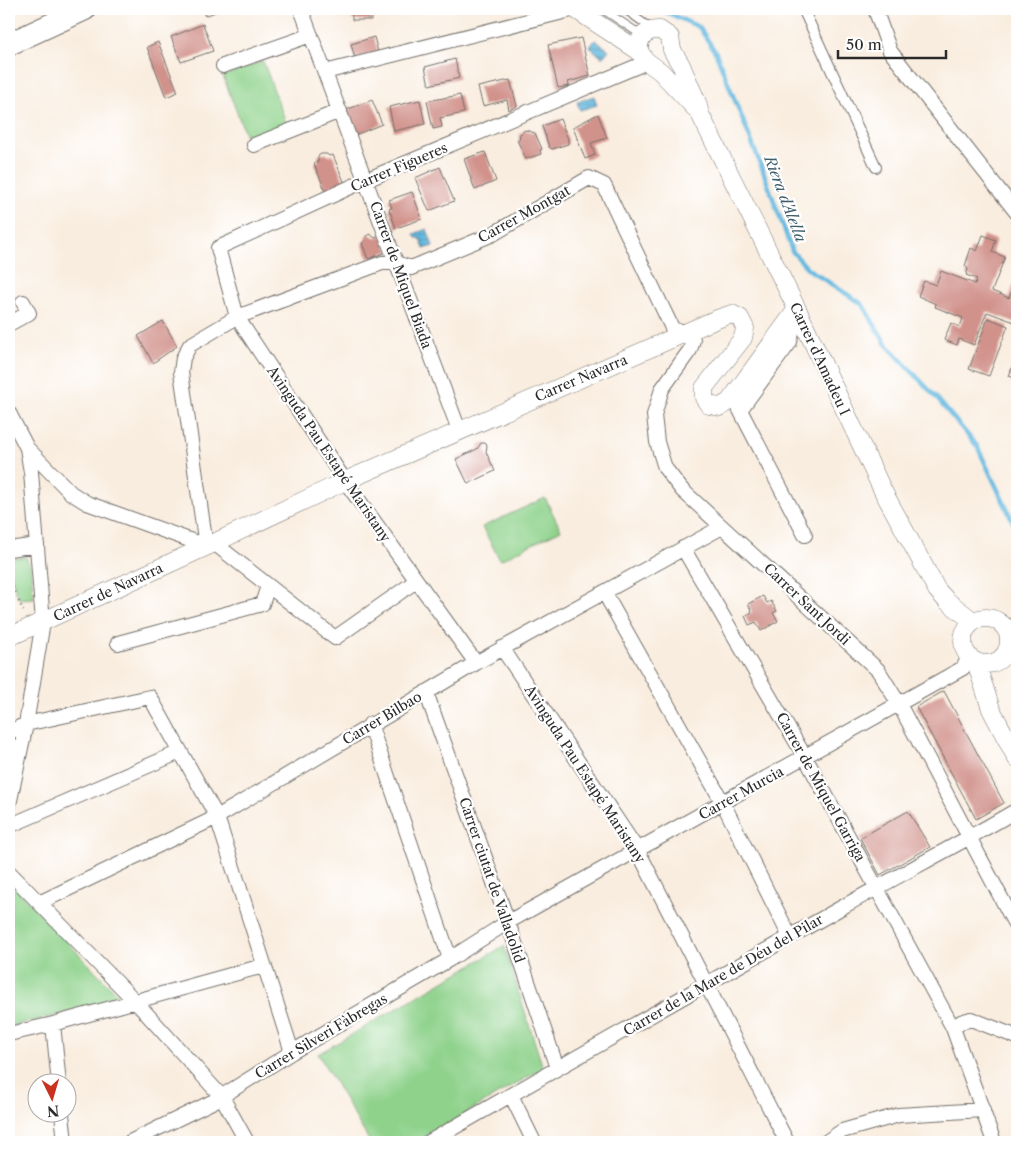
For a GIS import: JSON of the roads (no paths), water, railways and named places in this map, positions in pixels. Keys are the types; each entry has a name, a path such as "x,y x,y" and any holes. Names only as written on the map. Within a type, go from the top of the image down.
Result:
{"main road":[{"path":"9,44 85,9"}],"street":[{"name":"Carrer de Miquel Biada","path":"300,9 459,430"},
{"path":"325,72 575,9"},
{"name":"Carrer d'Amadeu I","path":"575,9 597,14 645,47 700,114"},
{"path":"803,9 876,167"},
{"path":"875,9 890,51 1015,206"},
{"name":"Carrer d'Amadeu I","path":"645,47 666,33 670,38 672,50 681,65 697,102 700,114 797,309 883,491 937,590 947,601"},
{"path":"224,66 311,35"},
{"path":"645,47 662,62 672,50"},
{"name":"Carrer Figueres","path":"237,317 218,248 366,180 640,64 645,47"},
{"path":"254,145 340,112"},
{"name":"Carrer Montgat","path":"210,545 181,372 183,358 190,345 237,317 382,263 396,263 411,268 493,234 589,178 604,185 679,333"},
{"path":"9,324 29,313 23,302"},
{"path":"797,309 790,342 740,410 805,535"},
{"name":"Carrer Navarra","path":"210,545 459,430 679,333 732,314 740,318 745,328 743,338 704,388 704,398 709,405 720,407 729,402 797,309"},
{"name":"Avinguda Pau Estapé Maristany","path":"237,317 345,481 476,663"},
{"name":"Carrer Sant Jordi","path":"679,333 693,340 690,350 662,389 654,415 657,442 665,468 682,490 878,670 899,704 1017,928"},
{"path":"9,413 27,448 71,493 87,503 210,545 268,586 335,638 416,580"},
{"path":"9,805 26,724 37,625 37,545 31,472 27,448"},
{"name":"Carrer Bilbao","path":"39,903 217,817 370,724 502,648 722,527"},
{"path":"9,549 37,545"},
{"name":"Carrer de Navarra","path":"9,637 210,545"},
{"name":"Carrer de Miquel Garriga","path":"683,548 805,757 953,1028 994,1142"},
{"path":"118,643 262,604 268,586"},
{"path":"604,592 723,803 790,937"},
{"path":"947,601 973,621"},
{"path":"947,601 963,646 972,660 991,709 1017,759"},
{"path":"962,639 968,626 980,618 996,620 1012,631 1009,646 1001,659 994,663 982,664 972,660"},
{"name":"Avinguda Pau Estapé Maristany","path":"502,648 638,851 787,1142"},
{"name":"Carrer Murcia","path":"508,922 963,668 972,660"},
{"path":"991,709 994,663"},
{"name":"Carrer ciutat de Valladolid","path":"426,692 508,922 556,1068"},
{"path":"9,732 26,724 150,697 217,817 292,1052"},
{"path":"370,724 450,959"},
{"path":"9,826 180,752"},
{"name":"Carrer de la Mare de Déu del Pilar","path":"429,1142 556,1068 1017,810"},
{"path":"9,872 135,1002 222,1097 247,1142"},
{"name":"Carrer Silveri Fàbregas","path":"130,1142 222,1097 292,1052 450,959 508,922"},
{"path":"9,1034 135,1002 263,966"},
{"path":"953,1028 961,1022 971,1019 1017,1037"},
{"path":"52,1024 58,1074"},
{"path":"511,1095 534,1142"},
{"path":"826,1142 845,1137 899,1115 982,1110"},
{"path":"63,1124 65,1142"}],"lane":[{"path":"624,9 645,47"}],"water":[{"path":"595,40 609,50 603,57 590,47"},
{"path":"594,96 597,105 580,110 577,102"},
{"path":"427,229 433,246 424,249 420,238 416,238 414,234"}],"waterway":[{"name":"Riera d'Alella","path":"659,9 699,27 716,53 762,168 792,251 808,269 862,304 886,344 933,394 977,446 1017,530"}]}
